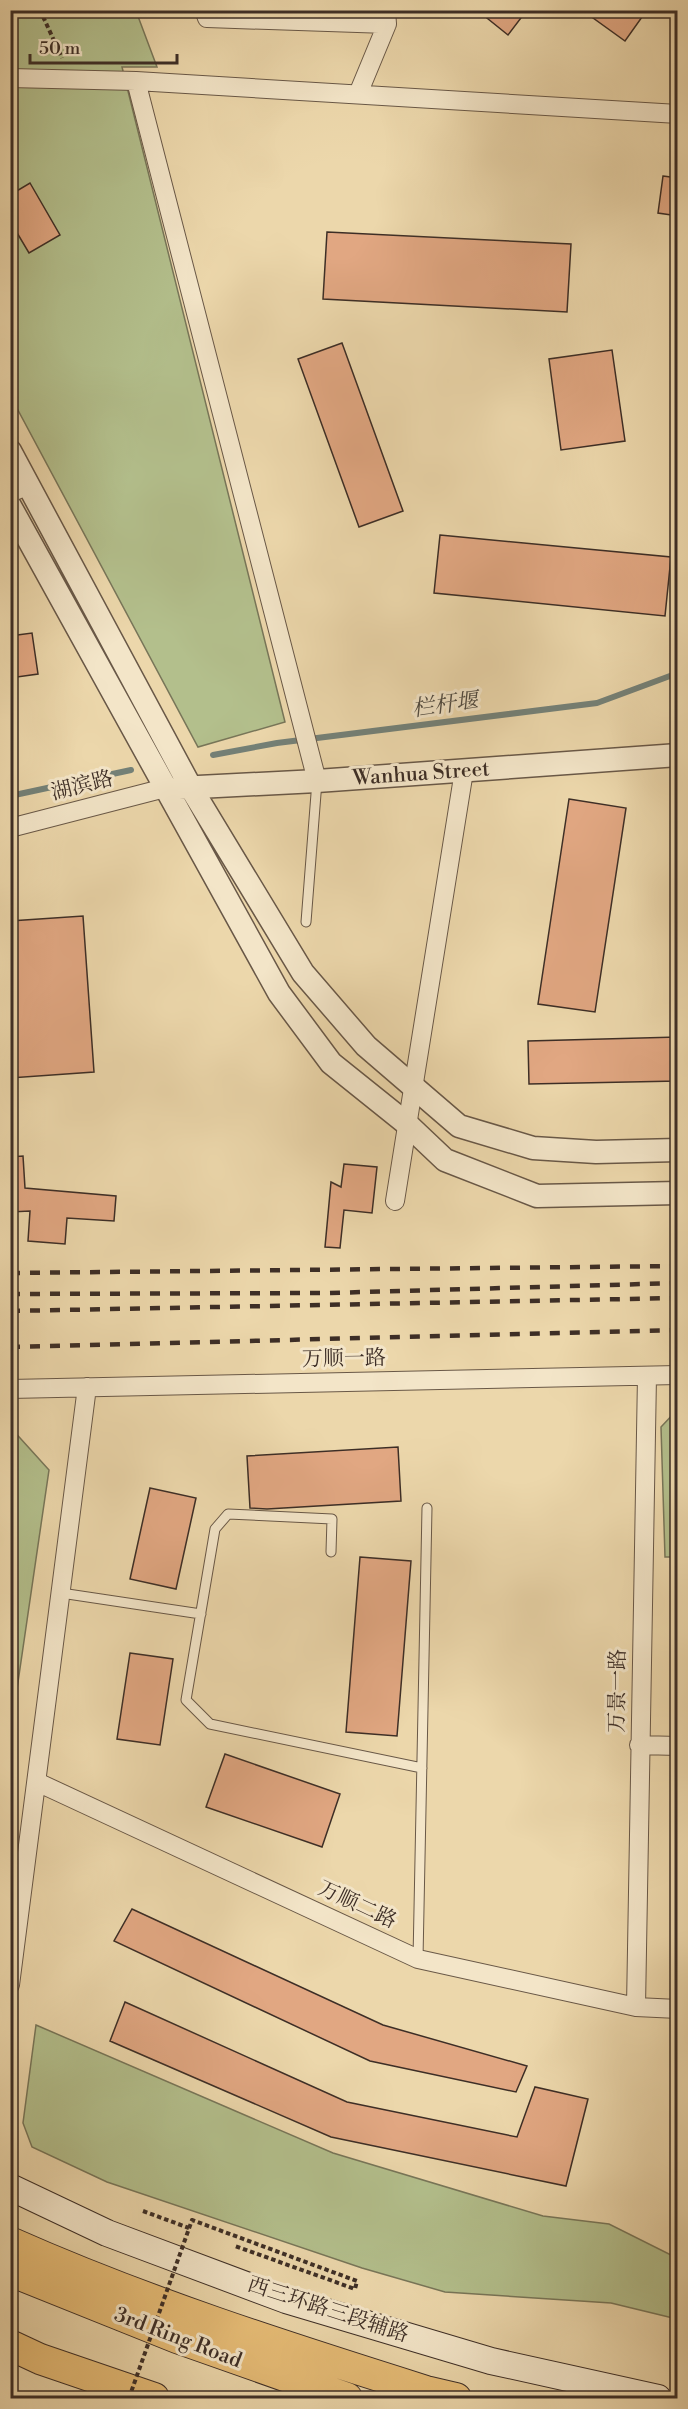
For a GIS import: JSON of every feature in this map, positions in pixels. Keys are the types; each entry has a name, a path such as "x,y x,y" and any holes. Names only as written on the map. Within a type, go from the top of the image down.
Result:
{"highway":[{"path":"10,2242 55,2262 239,2332 426,2391 456,2398"},
{"name":"3rd Ring Road","path":"10,2271 177,2338 347,2398"},
{"path":"10,2345 116,2398"},
{"path":"40,2359 154,2398"}],"main road":[{"name":"西三环路三段辅路","path":"10,2187 107,2233 286,2300 491,2361 658,2398"}],"street":[{"path":"204,10 207,18 387,17 358,94"},
{"path":"10,78 136,81 678,114"},
{"path":"136,81 317,781"},
{"path":"10,451 20,489 191,788 303,973 366,1046 459,1126 533,1148 596,1152 678,1150"},
{"path":"10,506 279,993 331,1063 407,1124 445,1160 537,1196 678,1193"},
{"name":"Wanhua Street","path":"165,788 317,781 678,755"},
{"path":"394,1201 464,771"},
{"name":"湖滨路","path":"10,828 165,788"},
{"name":"万顺一路","path":"10,1389 678,1375"},
{"name":"万景一路","path":"636,2007 647,1376"},
{"path":"10,1985 87,1387"},
{"path":"639,1745 678,1746"},
{"name":"万顺二路","path":"37,1782 418,1959 636,2007 678,2009"}],"lane":[{"path":"306,922 317,781"},
{"path":"418,1959 427,1509"},
{"path":"331,1552 332,1519 228,1514 215,1528 186,1700 210,1724 422,1768"},
{"path":"61,1593 201,1614"}],"path":[{"path":"40,10 62,58"},
{"path":"143,2211 189,2228"},
{"path":"129,2398 192,2220 357,2281 355,2289 235,2246"}],"green space":[{"path":"10,11 136,11 157,67 122,67 285,722 198,747 11,397"},
{"path":"677,1410 677,1557 665,1557 661,1427"},
{"path":"11,1428 49,1470 11,1730"},
{"path":"36,2025 333,2153 543,2216 609,2224 677,2258 677,2319 611,2303 445,2292 362,2268 107,2182 32,2147 23,2123"}],"building":[{"path":"477,10 527,10 508,35"},
{"path":"582,10 647,10 625,41"},
{"path":"663,176 678,178 678,216 658,213"},
{"path":"30,183 60,235 29,253 10,221 10,195"},
{"path":"327,232 571,244 567,312 323,299"},
{"path":"342,343 403,511 359,527 298,359"},
{"path":"612,350 625,441 561,450 549,359"},
{"path":"440,535 671,557 665,616 434,593"},
{"path":"32,633 38,674 10,678 10,636"},
{"path":"569,799 626,808 595,1012 538,1004"},
{"path":"83,916 94,1072 10,1078 10,921"},
{"path":"678,1037 678,1081 529,1084 528,1041"},
{"path":"23,1156 25,1188 116,1196 114,1221 67,1218 65,1244 28,1241 30,1211 10,1212 10,1157"},
{"path":"344,1164 377,1167 372,1213 344,1210 340,1248 325,1247 331,1182 341,1187"},
{"path":"398,1447 401,1501 250,1508 247,1456"},
{"path":"150,1488 196,1498 176,1589 130,1579"},
{"path":"360,1557 411,1561 397,1736 346,1732"},
{"path":"130,1653 173,1659 160,1745 117,1739"},
{"path":"225,1754 340,1794 322,1847 206,1807"},
{"path":"132,1909 383,2025 527,2066 516,2092 370,2061 114,1941"},
{"path":"125,2002 347,2102 517,2137 535,2087 588,2099 566,2186 331,2137 110,2041"}],"waterway":[{"name":"栏杆堰","path":"213,755 277,743 597,703 678,673"},
{"name":"栏杆堰","path":"10,796 131,770"}],"railway":[{"path":"10,1273 678,1266"},
{"path":"10,1294 329,1293 678,1283"},
{"path":"10,1311 678,1298"},
{"path":"10,1347 678,1330"}]}
